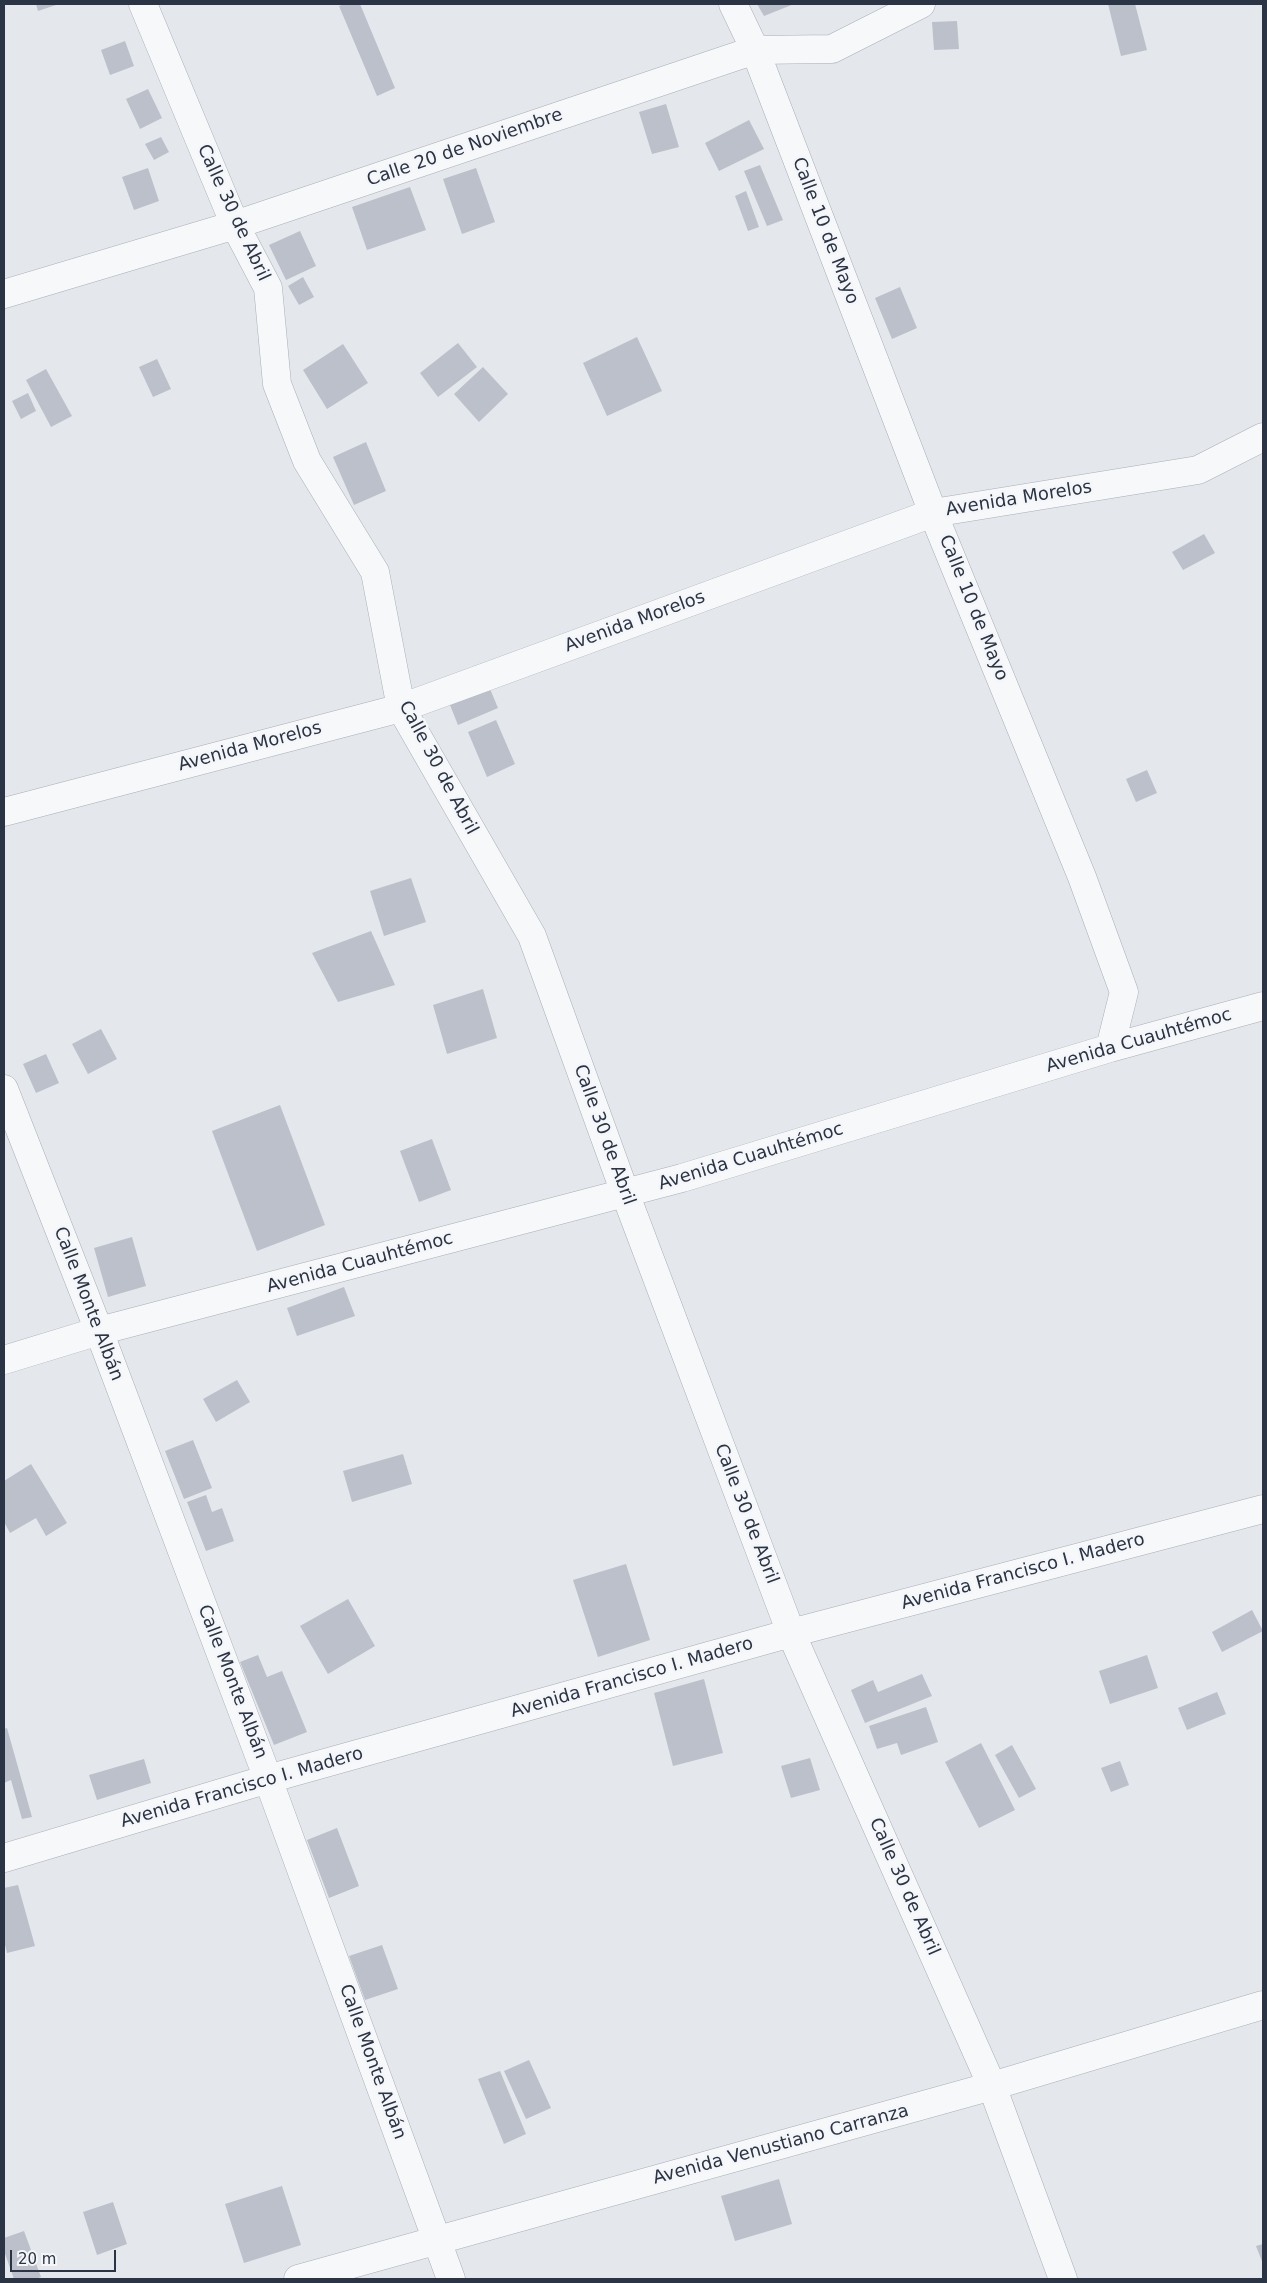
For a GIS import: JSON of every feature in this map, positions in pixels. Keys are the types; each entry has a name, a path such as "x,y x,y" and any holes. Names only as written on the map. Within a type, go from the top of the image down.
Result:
{"street":[{"name":"Calle 30 de Abril","path":"142,4 235,225 268,288 277,384 307,461 375,572 401,708 532,936 625,1193 791,1633 992,2086 1064,2279"},
{"name":"Calle 10 de Mayo","path":"733,4 755,50 933,513 1079,868 1124,992 1110,1048"},
{"name":"Calle 20 de Noviembre","path":"4,294 235,225 755,50 832,49 921,4"},
{"name":"Avenida Morelos","path":"4,812 401,708 933,513 1198,470 1263,437"},
{"name":"Avenida Cuauhtémoc","path":"4,1360 99,1331 682,1178 1110,1048 1263,1006"},
{"name":"Calle Monte Albán","path":"4,1089 99,1331 268,1779 451,2279"},
{"name":"Avenida Francisco I. Madero","path":"4,1858 268,1779 791,1633 1263,1510"},
{"name":"Avenida Venustiano Carranza","path":"298,2279 992,2086 1263,2005"}],"building":[{"path":"36,4 59,4 38,11"},
{"path":"360,4 395,88 377,96 339,6"},
{"path":"757,4 794,4 764,16"},
{"path":"1108,4 1135,4 1147,50 1121,56"},
{"path":"957,21 959,49 934,50 932,22"},
{"path":"125,41 134,66 110,75 101,50"},
{"path":"148,89 162,118 140,129 126,99"},
{"path":"666,104 679,147 652,154 639,112"},
{"path":"749,120 764,149 719,171 705,143"},
{"path":"161,137 169,152 154,160 145,144"},
{"path":"760,165 783,220 767,226 744,171"},
{"path":"148,168 159,201 134,210 122,177"},
{"path":"476,168 495,222 462,234 443,179"},
{"path":"410,187 426,230 367,250 352,207"},
{"path":"746,191 759,227 748,231 735,196"},
{"path":"300,231 316,266 286,280 269,245"},
{"path":"303,277 314,297 299,305 288,286"},
{"path":"900,287 917,328 892,339 875,298"},
{"path":"637,337 662,391 607,416 583,363"},
{"path":"458,343 477,367 438,397 420,373"},
{"path":"343,344 368,383 327,409 303,370"},
{"path":"157,359 171,389 153,397 139,367"},
{"path":"483,367 508,394 479,422 454,394"},
{"path":"46,369 72,416 51,427 26,380"},
{"path":"28,393 36,411 21,419 12,401"},
{"path":"366,442 386,491 354,505 333,457"},
{"path":"1204,534 1215,553 1183,570 1172,552"},
{"path":"488,684 498,708 458,725 448,700"},
{"path":"496,720 515,764 487,777 468,732"},
{"path":"1147,770 1157,793 1136,802 1126,779"},
{"path":"411,878 426,922 384,936 370,891"},
{"path":"371,931 395,985 338,1002 312,953"},
{"path":"483,989 497,1038 447,1054 433,1005"},
{"path":"101,1029 117,1059 88,1074 72,1044"},
{"path":"46,1054 59,1083 36,1093 23,1064"},
{"path":"280,1105 325,1225 257,1251 212,1131"},
{"path":"432,1139 451,1190 419,1202 400,1151"},
{"path":"132,1237 146,1286 108,1297 94,1248"},
{"path":"344,1287 355,1316 297,1336 287,1308"},
{"path":"237,1380 250,1402 216,1422 203,1399"},
{"path":"193,1440 212,1488 184,1499 165,1451"},
{"path":"403,1454 412,1484 352,1502 343,1471"},
{"path":"31,1464 67,1523 46,1536 36,1518 10,1533 4,1522 4,1481"},
{"path":"206,1495 212,1512 222,1508 234,1541 206,1551 187,1502"},
{"path":"626,1564 650,1640 598,1657 573,1580"},
{"path":"348,1599 375,1646 328,1674 300,1626"},
{"path":"1252,1610 1263,1631 1222,1652 1212,1632"},
{"path":"258,1655 267,1677 282,1671 307,1732 274,1745 240,1662"},
{"path":"1147,1655 1158,1688 1110,1704 1099,1671"},
{"path":"922,1674 932,1696 865,1723 851,1690 873,1680 878,1692"},
{"path":"704,1679 723,1753 673,1766 654,1693"},
{"path":"1217,1692 1226,1714 1187,1730 1178,1708"},
{"path":"926,1707 938,1742 901,1755 897,1743 877,1749 869,1726"},
{"path":"7,1728 32,1817 22,1819 11,1780 4,1783 4,1729"},
{"path":"981,1743 1015,1810 979,1828 945,1762"},
{"path":"1012,1745 1036,1789 1019,1798 995,1755"},
{"path":"810,1758 820,1790 791,1798 781,1766"},
{"path":"144,1759 151,1783 97,1800 89,1775"},
{"path":"1120,1761 1129,1785 1111,1792 1101,1768"},
{"path":"337,1828 359,1886 329,1898 307,1840"},
{"path":"18,1885 35,1946 7,1953 4,1941 4,1888"},
{"path":"382,1945 398,1989 365,2000 349,1956"},
{"path":"529,2060 551,2108 526,2119 504,2071"},
{"path":"500,2071 526,2134 504,2144 478,2079"},
{"path":"779,2179 792,2224 735,2241 721,2196"},
{"path":"282,2186 301,2245 244,2263 225,2204"},
{"path":"113,2202 127,2244 97,2255 83,2212"},
{"path":"24,2231 41,2277 35,2279 14,2279 4,2251 4,2238"},
{"path":"1263,2244 1263,2264 1256,2246"}]}
